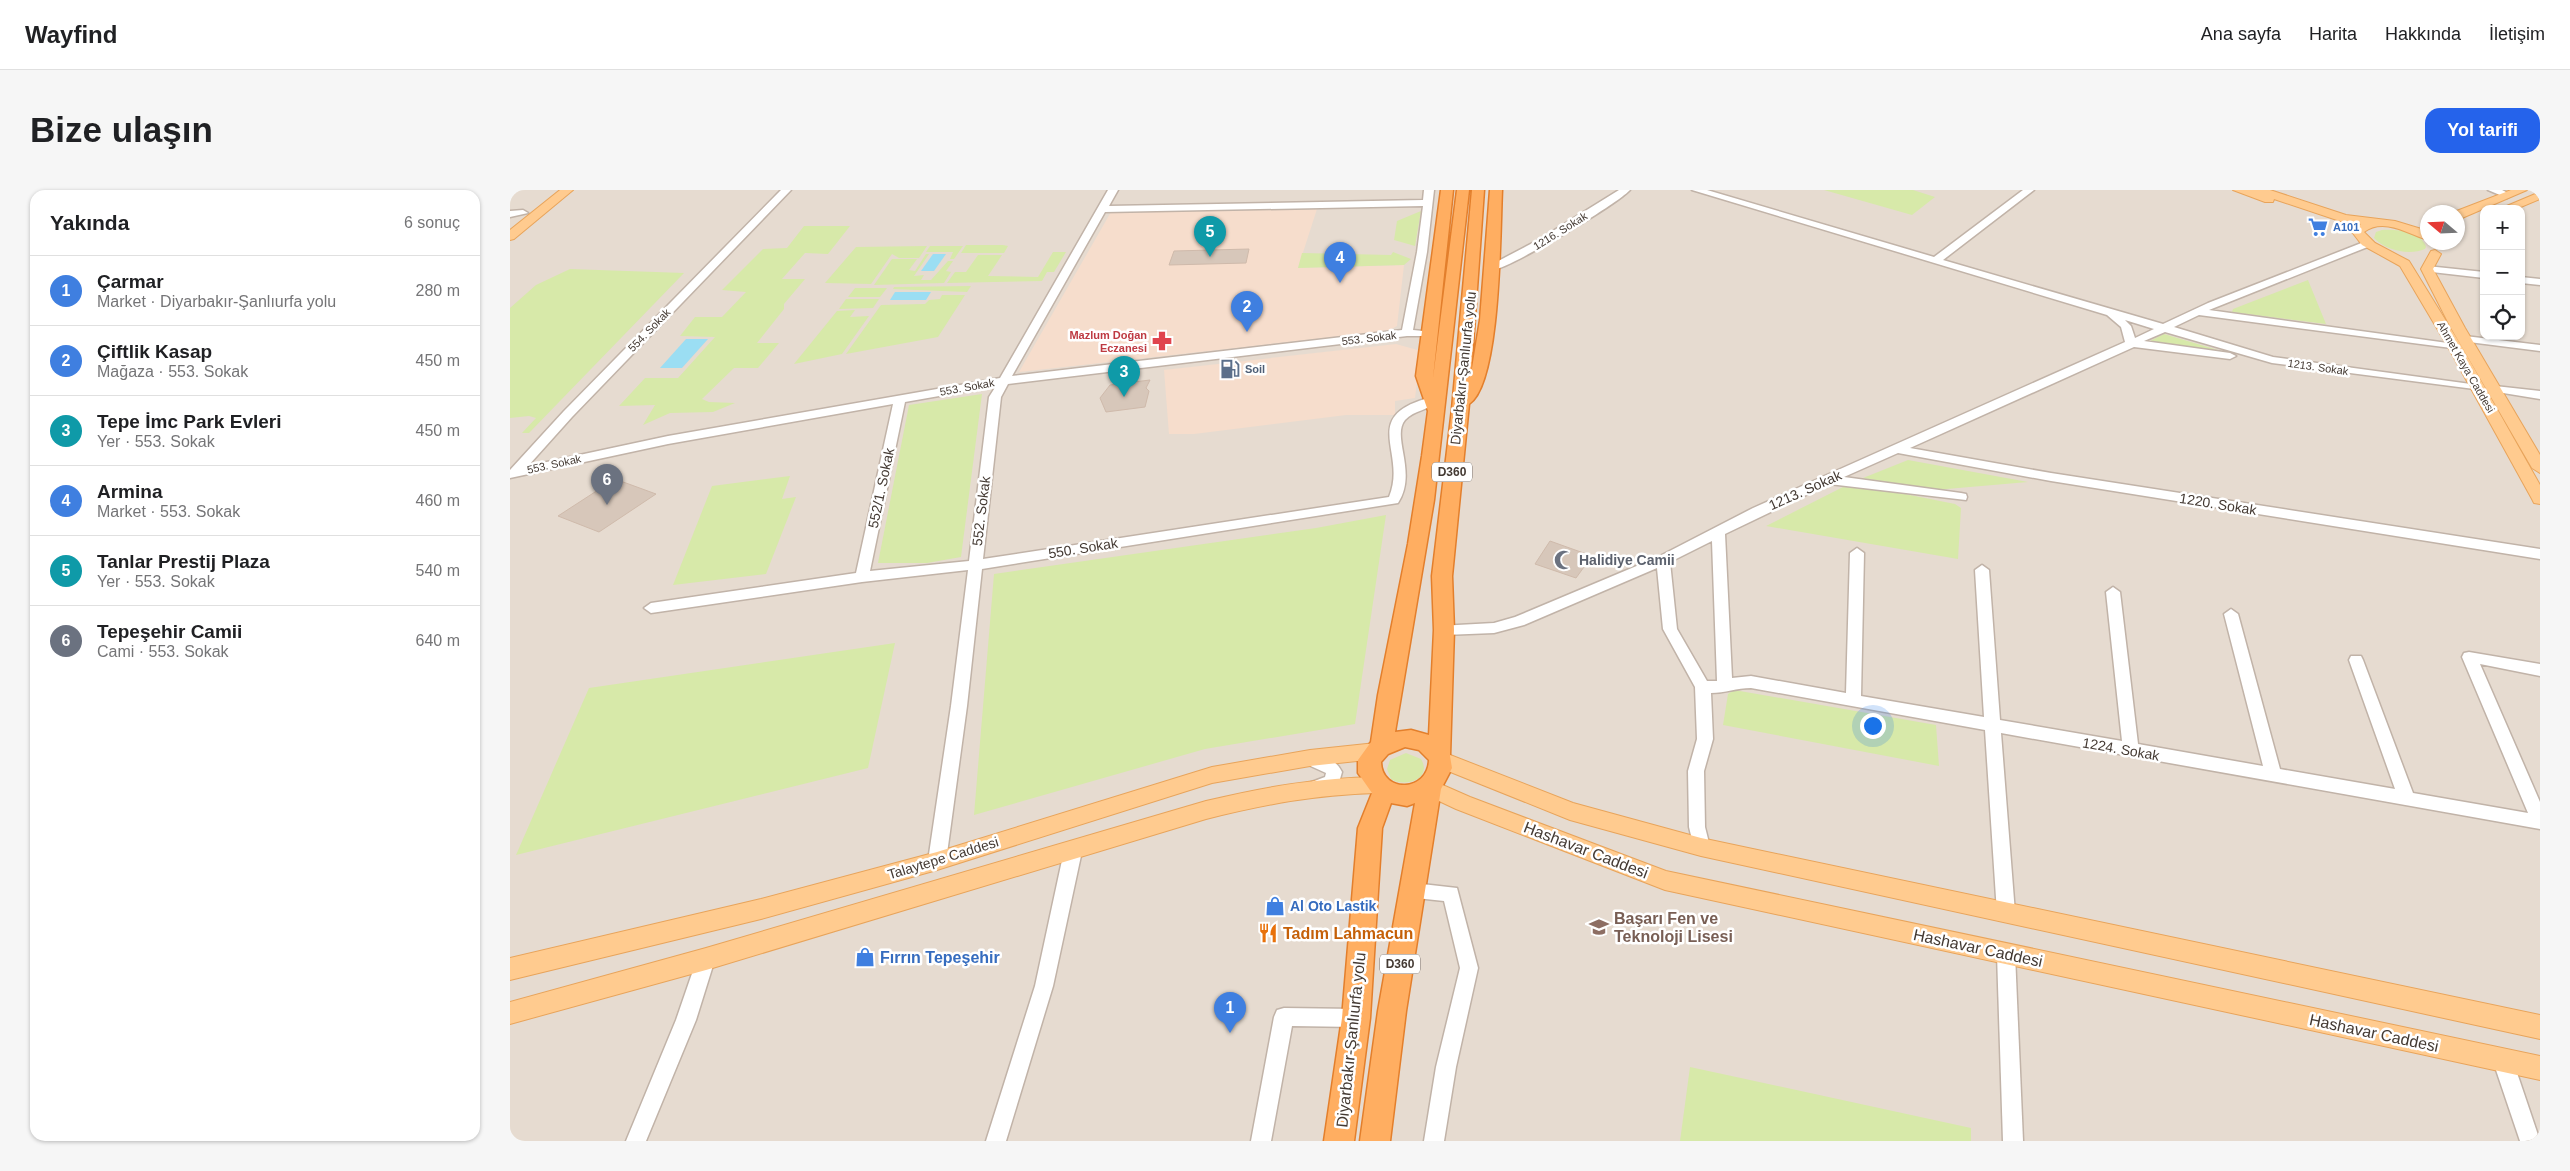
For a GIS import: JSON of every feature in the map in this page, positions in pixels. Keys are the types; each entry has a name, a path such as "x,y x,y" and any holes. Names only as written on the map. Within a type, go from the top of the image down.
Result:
{"highway":[{"path":"1434,407 1424,376 1447,190"},
{"name":"Diyarbakır-Şanlıurfa yolu","path":"1379,749 1417,546 1463,190"},
{"name":"Diyarbakır-Şanlıurfa yolu","path":"1439,757 1444,630 1442,576 1460,409 1478,190"},
{"path":"1460,409 1480,372 1488,320 1496,190"},
{"path":"1403,738 1414,738 1434,747 1439,757 1439,774 1429,787 1405,795 1380,788 1369,768 1379,749 1403,738"},
{"name":"D360","path":"1375,1141 1392,1011 1429,787"},
{"name":"Diyarbakır-Şanlıurfa yolu","path":"1339,1141 1356,1018 1370,828 1380,788"}],"main road":[{"path":"510,224 553,190"},
{"path":"510,236 567,190"},
{"path":"2239,190 2336,223 2368,244 2416,258 2426,250"},
{"path":"2258,190 2344,218 2393,225 2420,238"},
{"path":"2465,212 2521,190"},
{"path":"2516,205 2540,195"},
{"path":"2465,226 2480,220"},
{"path":"2368,244 2358,232 2361,228 2376,224 2420,225"},
{"name":"Ahmet Kaya Caddesi","path":"2368,244 2405,264 2460,343 2495,389 2540,468"},
{"path":"2427,269 2432,250"},
{"name":"Ahmet Kaya Caddesi","path":"2427,269 2478,388 2540,499"},
{"name":"Talaytepe Caddesi","path":"510,969 761,909 937,862 1212,775 1249,766 1379,749"},
{"path":"1439,757 1570,810 1701,847 2540,1027"},
{"name":"Hashavar Caddesi","path":"1429,787 1463,803 1665,880 2540,1068"},
{"path":"510,1013 706,959 1206,810 1264,796 1314,788 1380,788"}],"street":[{"name":"554. Sokak","path":"512,473 786,190"},
{"name":"552. Sokak","path":"937,862 959,706 995,397 1113,190"},
{"path":"1406,333 1422,252 1429,190"},
{"name":"1216. Sokak","path":"1492,267 1525,252 1625,190"},
{"name":"1213. Sokak","path":"1697,190 2272,360 2478,388"},
{"path":"2007,190 2025,192"},
{"path":"2493,190 2507,195"},
{"path":"1935,261 2025,192"},
{"path":"1102,209 1428,203"},
{"path":"510,214 523,213"},
{"path":"2162,328 2197,312 2368,244"},
{"path":"2427,269 2480,275"},
{"path":"2525,280 2540,282"},
{"path":"2107,311 2126,326 2131,344 2272,360"},
{"path":"2197,312 2460,343 2540,348"},
{"name":"1213. Sokak","path":"1444,630 1494,628 1519,621 1663,560 1718,533 1758,510 2131,344 2162,328"},
{"name":"553. Sokak","path":"512,473 668,440 1003,381 1406,333 1429,334"},
{"path":"2495,389 2540,396"},
{"name":"552/1. Sokak","path":"862,577 900,399"},
{"name":"550. Sokak","path":"651,608 862,577 974,565 1392,500 1396,496 1402,466 1394,437 1398,422 1414,406 1434,407"},
{"name":"1220. Sokak","path":"1896,449 2061,479 2540,554"},
{"path":"1829,480 1888,486 1961,497"},
{"path":"1718,533 1725,687"},
{"path":"1853,700 1857,553"},
{"path":"1663,560 1670,629 1703,688 1705,739 1696,771 1697,827 1701,847"},
{"path":"1982,570 2006,913"},
{"path":"2113,592 2131,751"},
{"path":"2231,614 2273,775"},
{"path":"2540,670 2469,657 2540,822"},
{"path":"2356,660 2407,799"},
{"name":"1224. Sokak","path":"1703,688 1725,687 1739,682 1751,682 2131,751 2540,822"},
{"path":"1310,758 1329,766 1334,772 1332,781 1314,788"},
{"path":"996,1141 1044,986 1073,851"},
{"path":"1413,891 1451,894 1469,968 1446,1067 1434,1141"},
{"path":"2006,954 2013,1141"},
{"path":"636,1141 686,1020 706,959"},
{"path":"1261,1141 1284,1017 1356,1018"},
{"path":"2503,1061 2530,1141"}],"shaded area":[{"path":"510,190 2540,190 2540,1141 510,1141"},
{"path":"1317,209 1298,268 1404,265 1397,326 1388,331 1019,372 1111,212"},
{"path":"1396,344 1421,351 1415,398 1395,401 1395,415 1346,415 1194,434 1169,434 1164,370"}],"green space":[{"path":"1824,190 1913,190 1935,197 1912,215"},
{"path":"1421,211 1415,246 1394,240 1397,221"},
{"path":"804,226 850,226 828,254 805,253 782,279 805,279 784,304 784,309 757,343 779,343 758,368 734,368 702,399 709,402 735,403 713,412 670,413 643,425 655,405 619,406 645,378 678,378 715,337 680,336 695,317 722,317 746,292 722,290 763,249 787,248"},
{"path":"2394,230 2414,234 2420,238 2420,250 2422,250 2405,252 2391,249 2374,238 2376,232"},
{"path":"966,245 1008,246 1004,253 961,253"},
{"path":"927,246 919,258 899,258 892,254 871,284 825,283 856,247"},
{"path":"930,246 963,246 954,259 950,259 953,252 926,252"},
{"path":"1053,252 1066,252 1054,272 1047,272 1042,281 947,283 955,272 966,272 978,255 1002,255 988,276 1038,277"},
{"path":"1393,252 1411,259 1404,265 1298,268 1302,253 1391,255"},
{"path":"926,254 929,254 914,276 924,275 921,280 931,280 948,261 953,261 946,271 951,272 944,283 874,285 892,259 917,259 909,270 915,271"},
{"path":"570,269 684,273 529,433 522,433 536,418 529,416 510,418 510,308 536,285"},
{"path":"2308,280 2326,324 2232,312 2233,309"},
{"path":"971,286 967,292 893,289 894,287"},
{"path":"855,288 887,288 880,297 848,297"},
{"path":"942,295 965,295 938,337 846,354 881,305 925,304 929,300 940,299"},
{"path":"846,299 879,299 873,308 839,309"},
{"path":"855,310 850,317 869,316 842,354 794,364 837,311"},
{"path":"2164,334 2228,353 2150,341"},
{"path":"982,394 961,557 927,563 878,563 909,405"},
{"path":"1908,460 2028,482 1935,490 1863,478"},
{"path":"790,476 782,499 796,497 766,574 673,585 712,486"},
{"path":"1843,487 1890,491 1955,504 1961,508 1958,559 1766,526"},
{"path":"1386,515 1355,724 1205,749 974,815 994,574 1316,528"},
{"path":"895,643 868,768 516,855 589,688"},
{"path":"1734,690 1936,725 1939,766 1723,725 1728,694"},
{"path":"1406,753 1421,759 1424,766 1423,772 1416,780 1397,782 1391,779 1387,769 1390,760"},
{"path":"1690,1067 1971,1128 1971,1141 1680,1141"}],"water":[{"path":"933,254 946,254 934,271 921,271"},
{"path":"895,292 931,292 926,300 890,300"},
{"path":"686,339 708,339 682,368 660,368"}],"building":[{"path":"1249,249 1246,263 1169,265 1174,251"},
{"path":"1150,380 1146,388 1149,391 1145,407 1106,412 1100,398 1110,385"},
{"path":"615,479 656,494 599,532 558,516"},
{"name":"Halidiye Camii","path":"1550,541 1592,556 1576,578 1535,564"}],"place":[{"name":"A101","path":"2318,227"},
{"name":"Tanlar Prestij Plaza","path":"1210,257"},
{"name":"Armina","path":"1340,283"},
{"name":"Çiftlik Kasap","path":"1247,332"},
{"name":"Mazlum Doğan Eczanesi","path":"1162,341"},
{"name":"Soil","path":"1230,369"},
{"name":"Tepe İmc Park Evleri","path":"1124,397"},
{"name":"Tepeşehir Camii","path":"607,505"},
{"name":"Halidiye Camii","path":"1564,560"},
{"name":"Al Oto Lastik","path":"1275,906"},
{"name":"Başarı Fen ve Teknoloji Lisesi","path":"1599,927"},
{"name":"Tadım Lahmacun","path":"1268,933"},
{"name":"Fırrın Tepeşehir","path":"865,957"},
{"name":"Çarmar","path":"1230,1033"}]}
